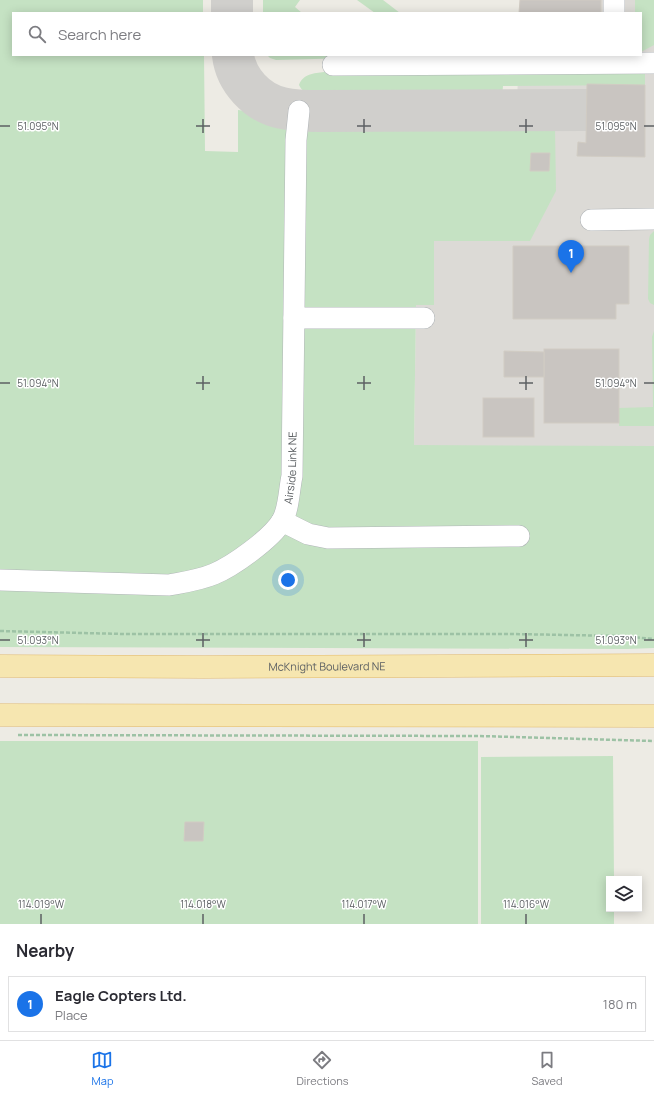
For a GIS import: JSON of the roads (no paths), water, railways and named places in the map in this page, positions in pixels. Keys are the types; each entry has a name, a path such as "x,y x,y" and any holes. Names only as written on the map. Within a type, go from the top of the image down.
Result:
{"main road":[{"name":"McKnight Boulevard NE","path":"0,666 212,667 654,665"},
{"path":"0,715 654,716"}],"street":[{"path":"614,0 614,12"},
{"path":"333,65 613,59 654,63"},
{"name":"Airside Link NE","path":"0,580 169,585 194,581 216,574 240,559 268,539 282,521 287,505 292,476 296,140 299,111"},
{"path":"591,220 654,219"},
{"path":"294,318 424,318"},
{"path":"282,521 308,534 328,538 519,536"}],"place":[{"name":"Eagle Copters Ltd.","path":"571,273"}]}
